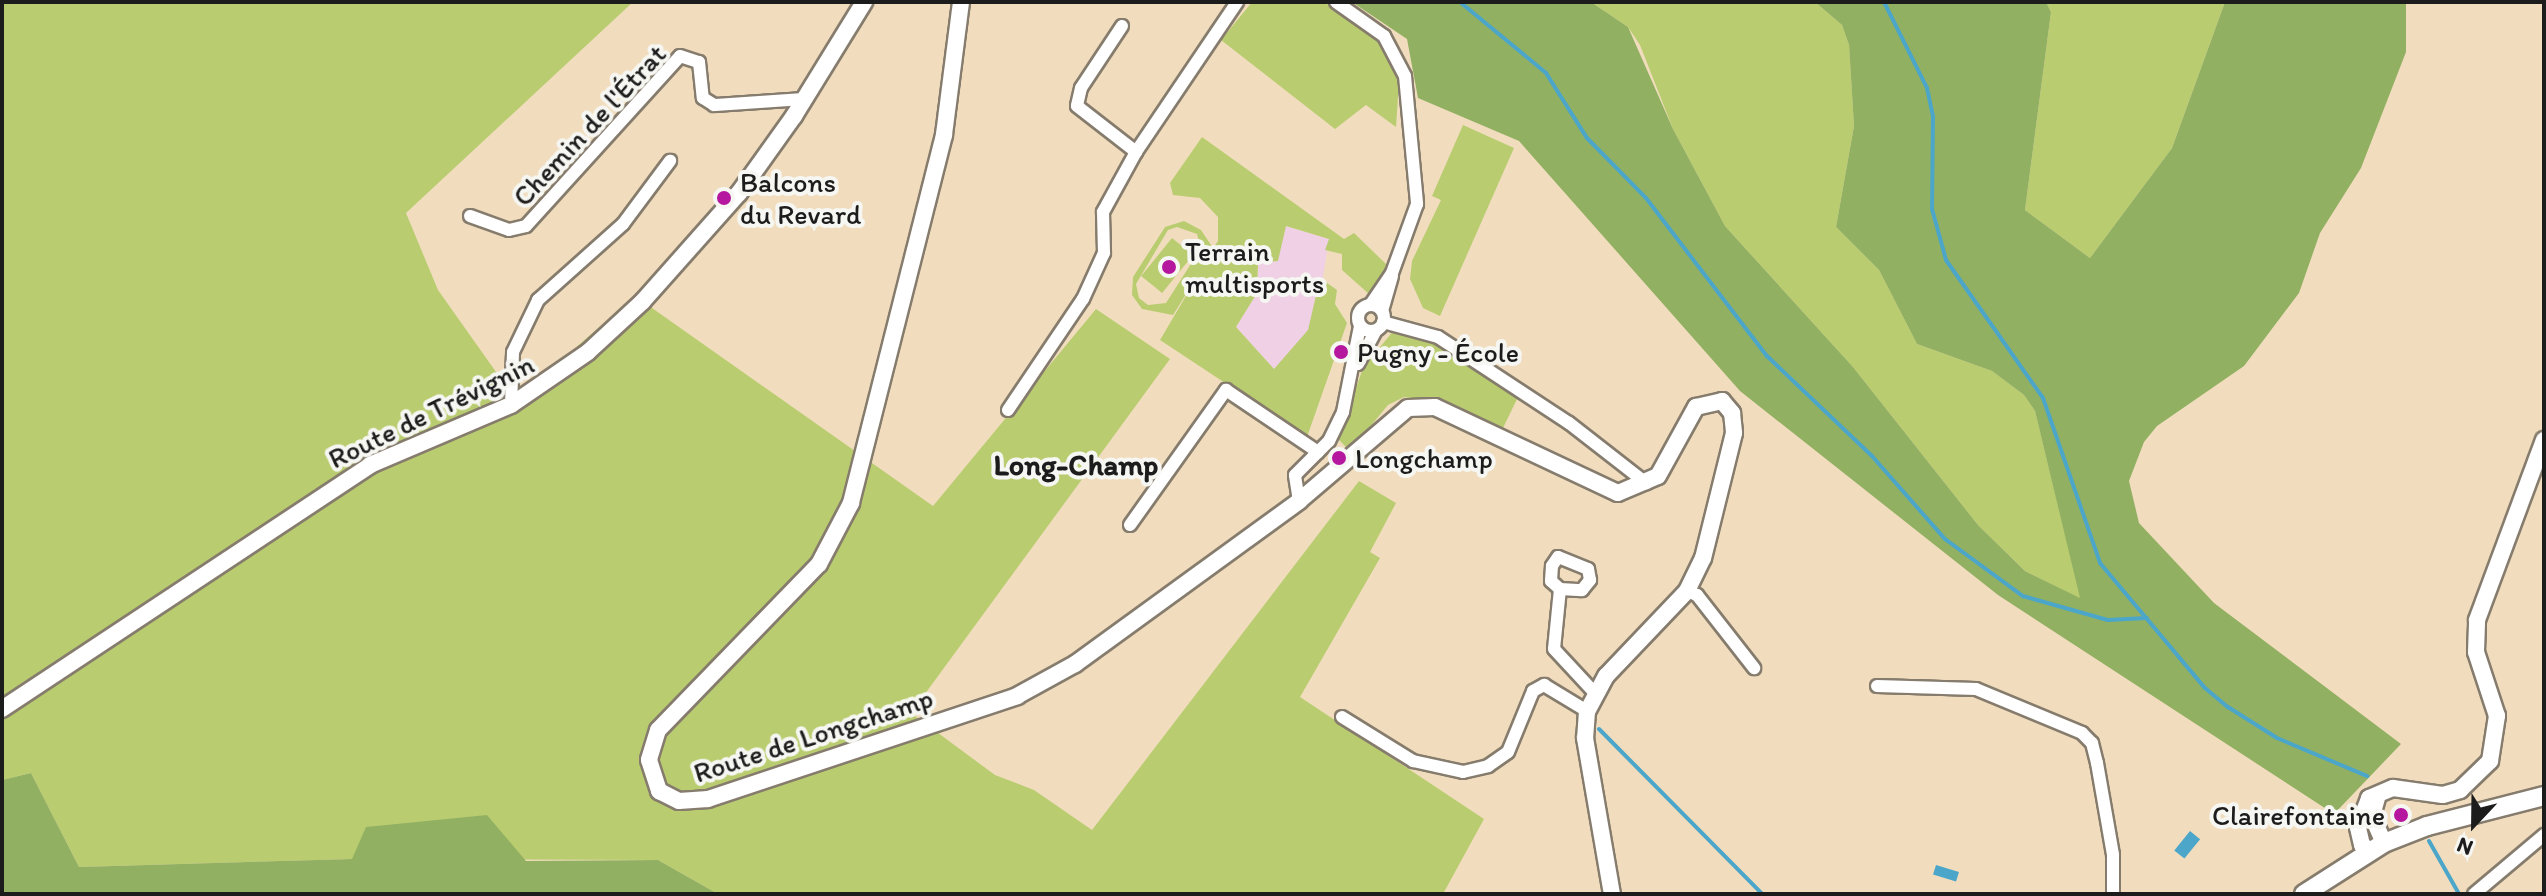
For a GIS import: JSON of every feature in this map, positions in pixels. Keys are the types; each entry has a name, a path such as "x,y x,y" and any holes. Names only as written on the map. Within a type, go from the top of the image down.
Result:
{"main road":[{"path":"2289,894 2423,816 2496,807 2544,796"},
{"path":"2304,894 2375,843"}],"street":[{"name":"Route de Trévignin","path":"2,709 370,465 511,405 544,387 643,301 739,193 805,99 864,2"},
{"name":"Route de Longchamp","path":"961,2 944,135 851,503 819,564 663,723 650,750 653,783 679,801 708,799 1017,696 1075,664 1305,496 1397,412 1421,405 1607,491 1618,493 1646,483"},
{"path":"1008,410 1083,299 1104,253 1103,212 1136,152 1237,2"},
{"path":"1336,2 1384,36 1405,76 1417,204 1378,317 1354,371"},
{"path":"1122,26 1081,88 1077,106 1136,152"},
{"name":"Chemin de l'Étrat","path":"470,216 509,230 526,226 680,56 699,62 703,98 714,105 805,99"},
{"path":"511,405 513,352 538,300 623,224 670,161"},
{"path":"1305,496 1295,475 1318,452 1343,412 1354,371 1360,326 1358,313 1438,337 1569,423 1646,483 1665,469 1696,407 1714,400 1729,406 1734,433 1713,534 1687,591 1594,692 1587,711 1585,738 1612,894"},
{"path":"1360,326 1378,317"},
{"path":"1130,525 1226,390 1318,452"},
{"path":"2375,843 2360,817 2369,798 2381,789 2443,795 2460,790 2490,761 2497,716 2476,652 2477,620 2544,440"},
{"path":"1560,589 1554,649 1594,692"},
{"path":"1687,591 1697,595 1754,668"},
{"path":"1342,717 1413,761 1463,772 1488,766 1508,752 1533,691 1544,685 1587,711"},
{"path":"1877,686 1976,689 2082,733 2092,743 2097,763 2113,855 2113,894"},
{"path":"2375,843 2372,816 2381,789"},
{"path":"2474,894 2544,835"}],"shaded area":[{"path":"1285,226 1329,239 1315,329 1282,378 1236,327 1257,293 1258,263 1277,261"}],"green space":[{"path":"2,2 633,2 406,213 438,290 501,379 527,390 635,296 933,506 1096,309 1170,359 911,713 995,775 1034,790 1092,830 1359,481 1396,503 1370,552 1380,558 1300,697 1484,819 1443,894 718,894 658,860 352,859 79,867 31,773 2,780"},
{"path":"1252,2 1324,2 1379,40 1399,82 1396,127 1366,105 1335,129 1221,40"},
{"path":"1352,2 1591,2 1628,27 1673,129 1725,226 1853,367 1978,525 2025,571 2080,598 2035,411 2024,395 1992,371 1917,344 1879,270 1836,227 1854,126 1849,45 1842,25 1815,2 2046,2 2051,12 2025,210 2090,258 2172,148 2225,2 2406,2 2406,52 2361,168 2320,233 2299,293 2244,366 2157,426 2144,442 2129,481 2139,523 2214,603 2401,744 2334,814 1998,595 1740,391 1519,141 1418,98 1407,39"},
{"path":"1591,2 1815,2 1842,25 1849,45 1854,126 1836,227 1879,270 1917,344 1992,371 2024,395 2035,411 2081,599 2025,571 1978,525 1853,367 1725,226 1673,129 1640,45 1628,27"},
{"path":"2046,2 2225,2 2172,148 2090,258 2025,210 2051,12"},
{"path":"1463,125 1514,148 1440,316 1423,308 1410,279 1412,261 1441,200 1432,196"},
{"path":"1202,137 1344,239 1354,233 1386,264 1381,289 1369,294 1342,270 1342,254 1325,250 1329,239 1286,226 1278,261 1258,263 1257,293 1236,327 1274,369 1308,330 1320,278 1337,290 1335,304 1347,323 1307,437 1160,340 1200,272 1173,315 1142,309 1132,295 1133,277 1165,227 1184,221 1201,230 1213,248 1218,241 1218,217 1200,198 1173,195 1170,183","holes":["1177,227 1197,234 1201,248 1166,303 1148,305 1139,298 1136,284 1168,230"]},
{"name":"Terrain multisports","path":"1172,238 1193,255 1162,293 1141,276"},
{"path":"1394,330 1435,340 1518,397 1503,428 1453,405 1404,397 1388,405 1350,451 1338,439 1363,368"},
{"path":"31,773 79,867 352,859 366,827 487,815 526,861 658,860 718,894 2,894 2,780"}],"water":[{"path":"2190,831 2200,839 2184,859 2174,850"},
{"path":"1936,865 1959,872 1956,882 1933,875"}],"waterway":[{"path":"1460,2 1546,73 1587,138 1646,198 1767,356 1872,456 1945,539 2023,596 2108,620 2147,618"},
{"path":"1884,2 1927,88 1933,116 1932,209 1946,260 2043,398 2100,563 2205,688 2228,707 2277,738 2367,776"},
{"path":"1599,729 1762,894"},
{"path":"2429,841 2459,894"}],"place":[{"name":"Balcons du Revard","path":"724,198"},
{"name":"Terrain multisports","path":"1169,267"},
{"name":"Pugny - École","path":"1341,352"},
{"name":"Longchamp","path":"1339,458"},
{"name":"Clairefontaine","path":"2401,815"}],"district":[{"name":"Long-Champ","path":"1076,465"}]}
